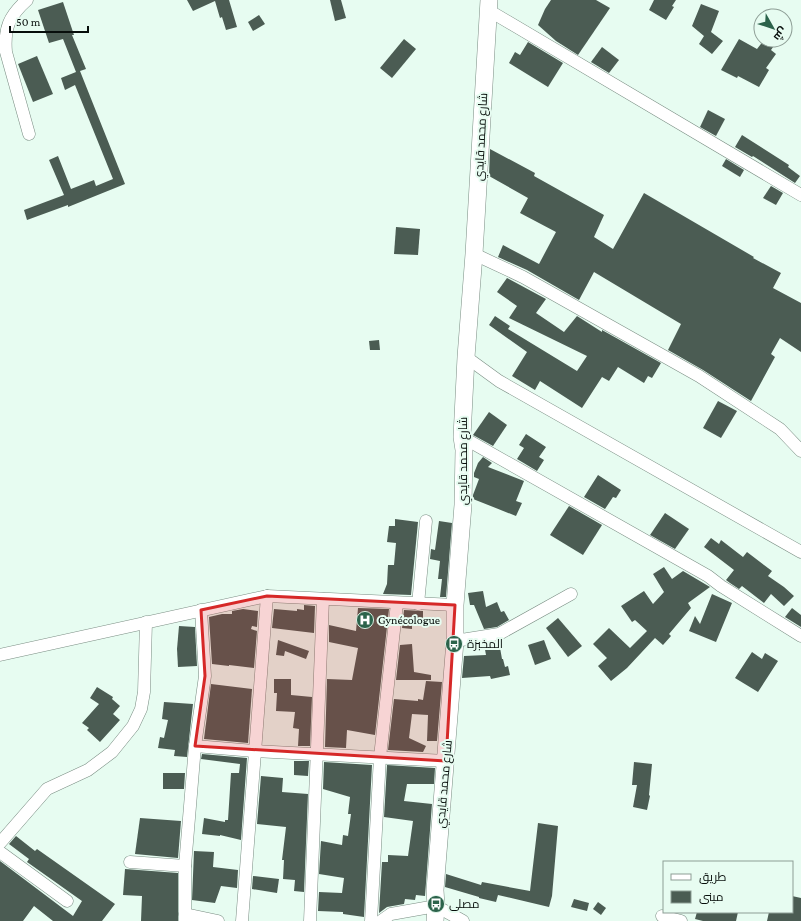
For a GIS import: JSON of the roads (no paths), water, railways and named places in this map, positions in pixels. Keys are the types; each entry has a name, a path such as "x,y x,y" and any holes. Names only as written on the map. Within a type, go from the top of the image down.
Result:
{"main road":[{"name":"شارع محمد قايدي","path":"436,914 435,890 455,642 455,606 463,505 464,450 462,437 466,357 474,254 488,5"}],"street":[{"path":"27,0 15,11 7,26 5,40 6,52 29,134"},
{"path":"488,5 801,195"},
{"path":"474,254 523,277 699,376 780,429 801,451"},
{"path":"466,357 499,381 801,552"},
{"path":"462,437 708,576 721,586 801,636"},
{"path":"418,604 426,521"},
{"path":"455,642 499,634 571,594"},
{"path":"0,655 267,596 455,606"},
{"path":"242,921 267,596"},
{"path":"310,921 318,754 323,599"},
{"path":"371,921 380,757 397,603"},
{"path":"201,610 204,676 185,866 185,917 218,921"},
{"path":"0,843 47,789 88,770 112,752 133,726 141,709 144,692 146,622"},
{"path":"196,746 254,751 380,757 446,762"},
{"path":"0,852 67,901"},
{"path":"130,862 185,866"},
{"path":"388,919 436,914 464,921"},
{"path":"662,916 681,921"}],"place":[{"name":"Gynécologue","path":"365,620"},
{"name":"المخبزة","path":"454,644"},
{"name":"مصلى","path":"436,904"}]}
